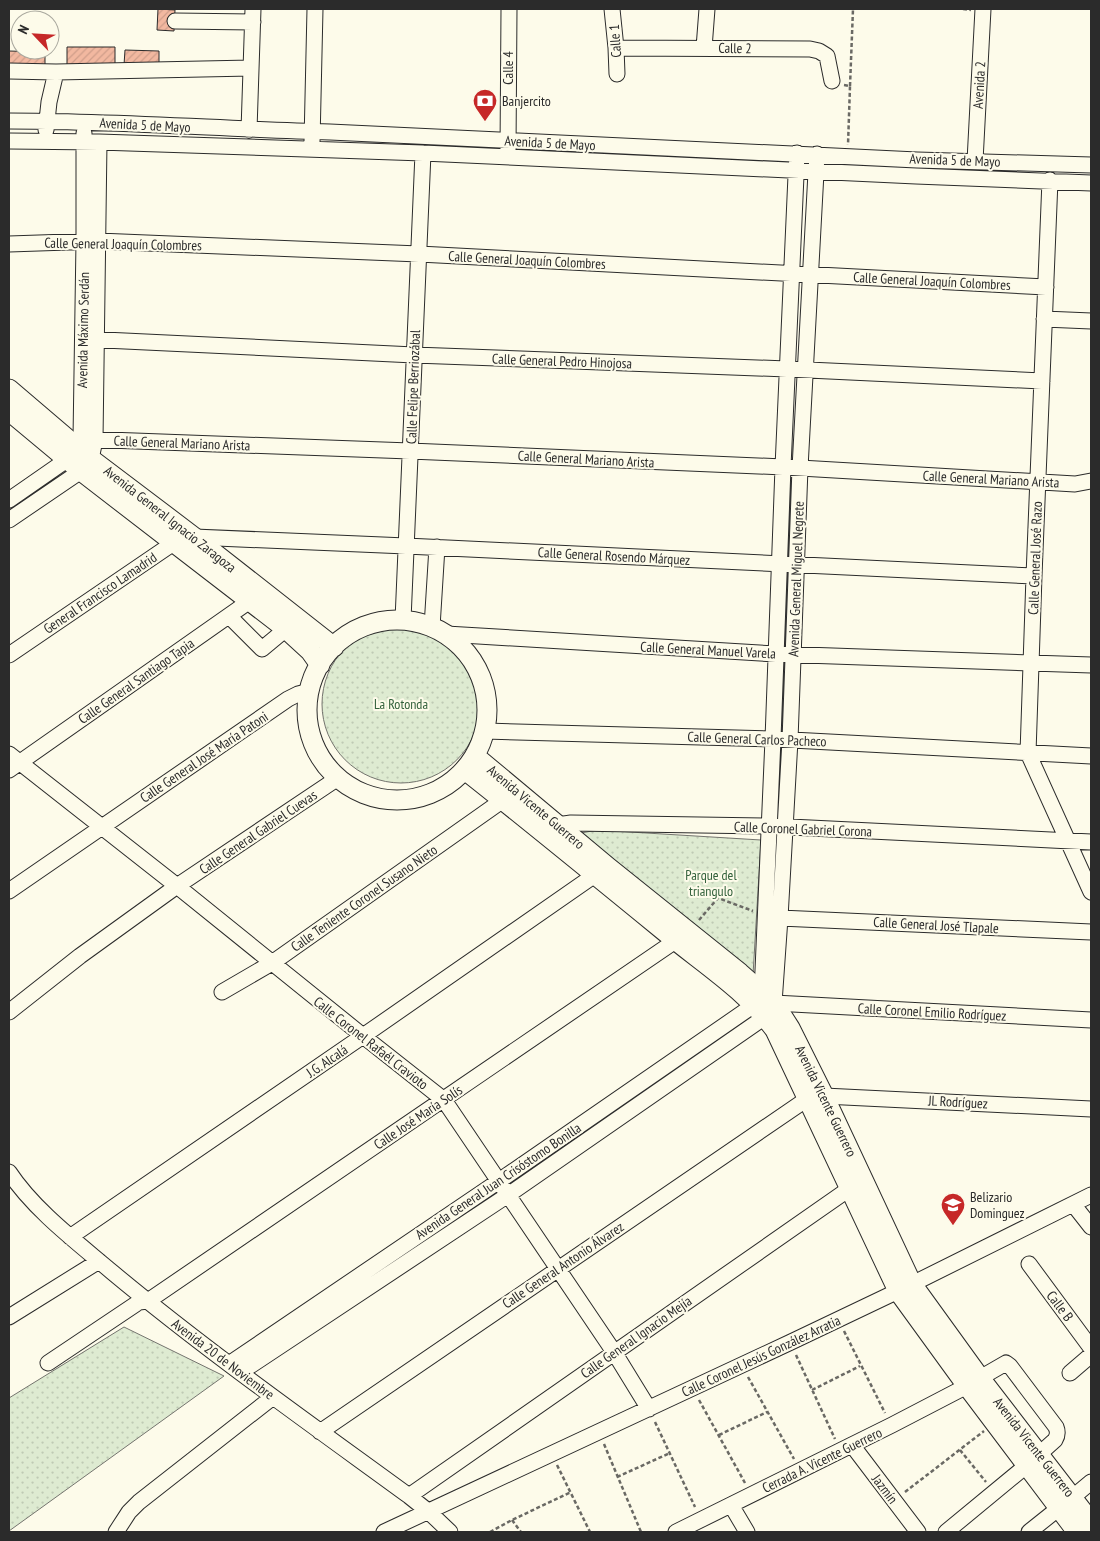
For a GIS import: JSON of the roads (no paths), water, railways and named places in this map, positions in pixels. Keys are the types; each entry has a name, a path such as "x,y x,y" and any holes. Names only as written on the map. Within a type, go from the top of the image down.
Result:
{"main road":[{"name":"Avenida General Ignacio Zaragoza","path":"9,389 82,452 175,542 334,647"},
{"name":"Avenida General Ignacio Zaragoza","path":"9,411 82,452 194,537 257,596 286,629 310,651 320,665"},
{"path":"403,620 425,624 439,631 463,648 476,666 484,687 488,709 485,731 470,763 447,786 426,796 403,801 379,799 357,792 338,778 325,764 315,748 309,729 310,691 320,665 334,647 349,635 366,626 384,621 403,620"},
{"name":"Avenida Vicente Guerrero","path":"470,763 503,800 538,829 601,871 682,937 732,984 764,1005 774,1030 816,1098 905,1287 973,1382 1066,1503 1091,1522"},
{"name":"Avenida Vicente Guerrero","path":"470,763 558,824 601,871"},
{"name":"Avenida Vicente Guerrero","path":"973,1382 995,1423 1033,1460"},
{"name":"Avenida Vicente Guerrero","path":"1066,1503 1077,1532"}],"street":[{"path":"312,150 315,9"},
{"name":"Calle 4","path":"508,158 509,9"},
{"name":"Calle 1","path":"612,9 617,74"},
{"path":"704,48 707,9"},
{"name":"Avenida 2","path":"974,161 983,9"},
{"path":"175,22 253,16 249,130"},
{"name":"Calle 2","path":"616,48 810,49 819,51 827,56 832,81"},
{"path":"9,72 251,68"},
{"path":"46,141 46,121 56,72"},
{"name":"Avenida 5 de Mayo","path":"9,121 84,122 797,153 917,160 1091,165"},
{"name":"Avenida Máximo Serdán","path":"82,452 90,339 92,141 84,122"},
{"name":"Avenida 5 de Mayo","path":"9,141 92,141 1091,183"},
{"path":"705,166 706,150"},
{"name":"Avenida General Miguel Negrete","path":"764,1005 765,916 774,739 779,564 797,153"},
{"name":"Calle Felipe Berriozábal","path":"403,620 423,154"},
{"name":"Avenida General Miguel Negrete","path":"764,1005 780,918 790,740 800,468 817,154"},
{"path":"916,176 917,160"},
{"name":"Calle General José Razo","path":"1050,180 1028,754 1091,892"},
{"name":"Calle General Joaquín Colombres","path":"9,244 91,241 419,254 1046,287"},
{"path":"1044,319 1091,321"},
{"name":"Calle General Pedro Hinojosa","path":"90,339 414,355 1042,381"},
{"name":"Calle General Mariano Arista","path":"82,452 410,451 783,467 1075,484 1091,481"},
{"path":"9,500 82,452"},
{"path":"9,520 82,452"},
{"name":"Calle General Rosendo Márquez","path":"194,537 1034,576"},
{"name":"General Francisco Lamadrid","path":"9,655 175,542 194,537"},
{"path":"437,547 439,631"},
{"name":"Calle General Santiago Tapia","path":"12,762 257,596"},
{"path":"229,616 262,649 286,629"},
{"name":"Calle General Manuel Varela","path":"439,631 776,654 1091,665"},
{"name":"Calle General José María Patoni","path":"9,891 288,699 310,691"},
{"name":"Calle General Carlos Pacheco","path":"485,731 774,739 1091,756"},
{"name":"Calle Coronel Rafaél Cravioto","path":"12,762 101,827 177,886 444,1100 614,1352 649,1409"},
{"name":"Calle General Gabriel Cuevas","path":"9,1012 80,956 177,886 338,778"},
{"name":"Calle Teniente Coronel Susano Nieto","path":"222,992 272,963 503,800"},
{"name":"Calle Coronel Gabriel Corona","path":"538,829 571,823 770,826 1091,842"},
{"name":"J.G. Alcalá","path":"70,1237 601,871"},
{"name":"Calle General José Tlapale","path":"780,918 1091,932"},
{"name":"Calle José María Solís","path":"48,1363 139,1302 148,1301 682,937"},
{"name":"Calle Coronel Emilio Rodríguez","path":"764,1005 1091,1020"},
{"name":"Avenida General Juan Crisóstomo Bonilla","path":"235,1368 499,1181 764,1005"},
{"name":"Avenida General Juan Crisóstomo Bonilla","path":"235,1368 508,1195 764,1005"},
{"name":"JL Rodríguez","path":"816,1098 1091,1109"},
{"name":"Calle General Antonio Álvarez","path":"320,1432 557,1269 816,1098"},
{"name":"Avenida 20 de Noviembre","path":"9,1172 30,1199 70,1237 99,1261 235,1368 430,1512 450,1532"},
{"name":"Calle General Ignacio Mejía","path":"409,1496 856,1184"},
{"name":"Calle Coronel Jesús González Arratia","path":"384,1532 791,1342 1091,1195"},
{"path":"1073,1204 1091,1227"},
{"path":"9,1318 99,1261"},
{"name":"Calle B","path":"1028,1264 1091,1348"},
{"path":"1070,1372 1091,1355"},
{"name":"Cerrada A. Vicente Guerrero","path":"676,1532 892,1425 1006,1363 1058,1431 1058,1436 1055,1440 1033,1460"},
{"path":"123,1528 139,1502 274,1397"},
{"name":"Jazmín","path":"846,1448 894,1500 918,1532"},
{"path":"946,1532 1033,1460"},
{"path":"1029,1532 1091,1482"},
{"path":"732,1505 747,1532"}],"place":[{"name":"Banjercito","path":"485,122"},
{"name":"Belizario Dominguez","path":"953,1226"}],"park label":[{"name":"La Rotonda","path":"401,704"},
{"name":"Parque del triangulo","path":"711,884"}]}
